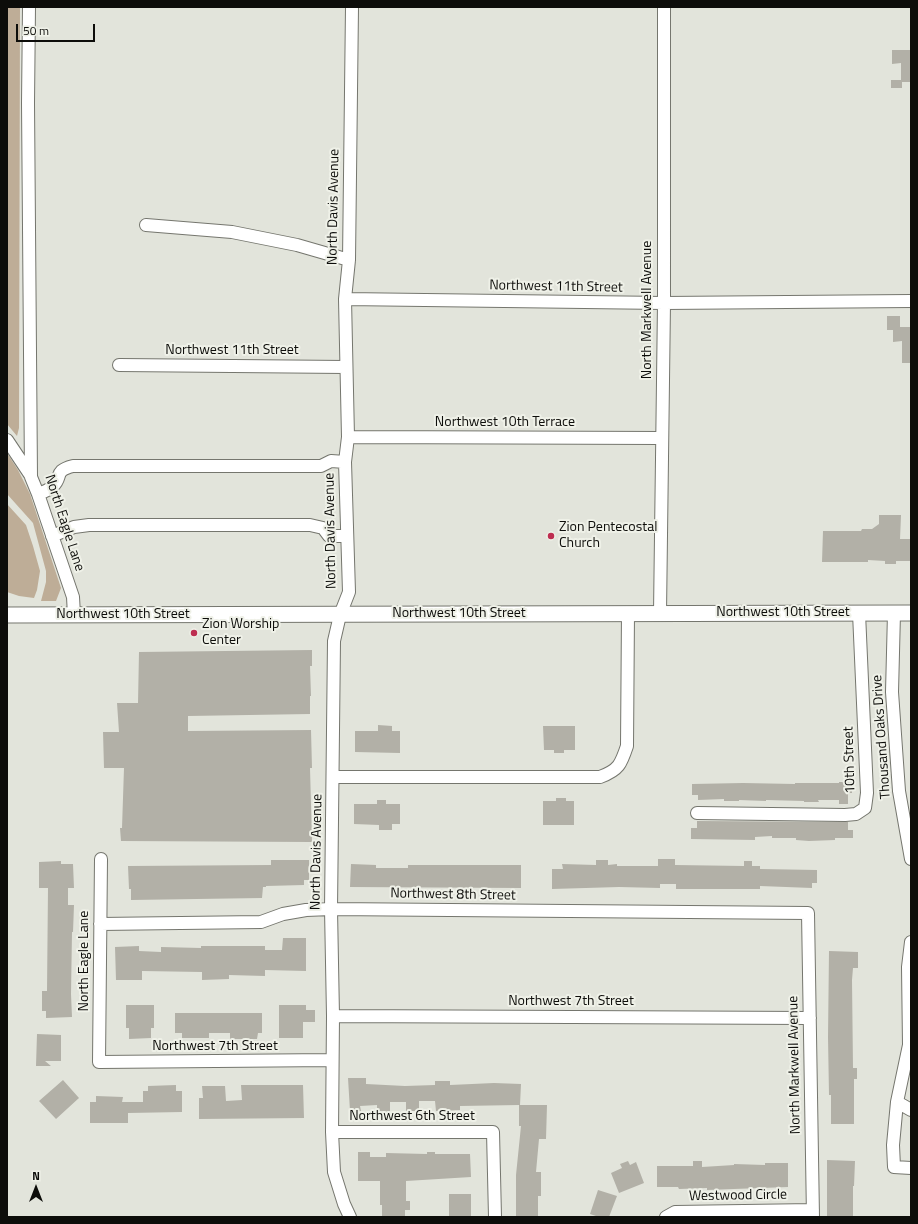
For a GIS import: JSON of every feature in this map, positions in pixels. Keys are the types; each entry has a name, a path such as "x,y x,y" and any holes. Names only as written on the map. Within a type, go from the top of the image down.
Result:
{"main road":[{"name":"Northwest 10th Street","path":"7,615 911,613"}],"street":[{"name":"North Eagle Lane","path":"29,7 28,111 31,478 38,494 72,597 74,615"},
{"name":"North Davis Avenue","path":"350,1217 344,1204 334,1172 332,1132 333,1016 331,909 334,641 340,615 348,592 345,462 348,437 345,299 348,260 352,7"},
{"name":"North Markwell Avenue","path":"660,613 664,303 664,7"},
{"path":"146,225 232,232 297,245 348,260"},
{"name":"Northwest 11th Street","path":"345,299 664,303 911,301"},
{"name":"Northwest 11th Street","path":"118,365 346,367"},
{"name":"Northwest 10th Terrace","path":"348,437 662,438"},
{"path":"7,440 31,478"},
{"path":"38,494 55,485 58,476 64,468 73,466 320,466 331,461 345,462"},
{"path":"52,536 74,527 89,525 310,525 322,528 328,536 347,536"},
{"path":"333,777 600,777 612,772 621,764 627,746 628,613"},
{"name":"10th Street","path":"697,813 845,815 856,814 865,808 867,793 859,613"},
{"name":"Thousand Oaks Drive","path":"894,613 892,700 899,791 911,859"},
{"name":"North Eagle Lane","path":"99,1062 101,859"},
{"name":"Northwest 8th Street","path":"100,924 261,922 283,914 306,910 331,909 808,913"},
{"name":"North Markwell Avenue","path":"808,913 813,1214"},
{"path":"911,942 908,967 910,1045 896,1102 893,1145 894,1167 911,1168"},
{"name":"Northwest 7th Street","path":"333,1016 810,1018"},
{"name":"Northwest 7th Street","path":"99,1062 332,1060"},
{"path":"896,1102 911,1110"},
{"name":"Northwest 6th Street","path":"332,1132 493,1132 495,1217"},
{"name":"Westwood Circle","path":"666,1217 675,1212 813,1214"}],"shaded area":[{"path":"7,7 20,7 19,428 17,436 7,424"},
{"path":"7,453 18,470 30,494 61,588 56,601 41,601 46,582 46,571 33,523 7,494"},
{"path":"7,504 26,525 33,546 40,571 34,598 19,596 7,592"}],"building":[{"path":"892,50 910,50 911,82 902,82 902,88 891,88 891,80 901,80 901,63 892,64"},
{"path":"887,316 900,316 900,327 911,327 911,363 902,363 902,341 893,342 893,330 887,330"},
{"path":"879,515 901,515 900,539 911,539 911,561 896,561 896,564 885,564 885,561 868,560 868,562 822,562 823,531 861,531 862,529 872,529 879,524"},
{"path":"312,650 312,666 310,666 310,714 188,716 188,731 311,730 312,768 310,768 312,842 121,841 120,828 122,828 124,768 104,768 103,732 119,732 117,703 138,703 139,652"},
{"path":"378,725 392,726 392,731 400,731 400,753 355,752 355,731 378,731"},
{"path":"543,726 575,726 575,750 564,750 564,753 554,753 554,750 544,750"},
{"path":"852,782 852,793 848,793 848,804 839,804 839,800 804,802 766,800 724,801 724,799 698,800 698,795 692,795 692,784 795,784"},
{"path":"556,798 566,798 566,801 574,801 574,825 543,825 543,801 556,801"},
{"path":"377,800 386,800 386,804 400,804 400,824 392,824 392,830 379,830 379,825 354,824 354,804 377,804"},
{"path":"697,821 848,822 848,830 853,830 853,838 835,838 835,840 809,841 796,840 796,838 772,838 772,836 755,837 755,840 691,839 691,828 697,828"},
{"path":"658,859 675,859 675,865 744,866 744,861 752,861 752,866 760,866 760,869 817,870 817,883 812,883 812,888 760,886 760,889 676,889 676,884 660,884 660,888 619,887 552,889 552,869 563,869 562,864 596,865 596,860 608,860 608,865 658,866"},
{"path":"271,860 309,860 309,880 304,880 304,885 263,887 262,898 131,900 128,866 271,865"},
{"path":"61,861 61,864 73,864 74,888 68,888 68,905 74,905 72,932 72,1017 46,1018 46,1011 42,1011 42,991 47,991 48,888 39,888 39,862"},
{"path":"351,864 376,865 376,868 408,868 408,865 521,865 521,888 350,887"},
{"path":"283,938 306,938 306,971 265,970 265,976 229,975 229,979 202,980 202,972 142,971 142,980 116,980 115,947 139,946 139,951 161,952 161,947 201,948 201,946 265,946 265,950 282,950"},
{"path":"829,951 858,952 858,968 853,968 852,980 853,1068 857,1068 857,1079 854,1079 854,1124 831,1124 828,1037"},
{"path":"126,1005 154,1005 154,1028 151,1028 151,1038 129,1039 129,1028 126,1028"},
{"path":"279,1005 306,1005 306,1010 315,1010 315,1022 303,1022 303,1038 279,1038"},
{"path":"175,1013 262,1013 262,1033 258,1033 257,1039 230,1039 230,1033 209,1033 209,1038 182,1038 182,1033 175,1033"},
{"path":"37,1034 61,1035 61,1061 45,1061 51,1066 36,1066"},
{"path":"348,1078 366,1078 366,1084 405,1086 435,1085 435,1081 450,1081 450,1085 494,1083 521,1084 520,1105 547,1105 546,1139 539,1139 536,1172 541,1172 541,1196 538,1196 538,1217 516,1217 516,1175 521,1126 519,1126 519,1105 460,1106 460,1110 436,1111 435,1101 419,1101 419,1111 406,1111 406,1102 390,1102 390,1112 377,1111 377,1105 360,1106 361,1111 350,1111"},
{"path":"63,1080 79,1098 56,1119 39,1101"},
{"path":"176,1085 176,1091 182,1091 182,1112 128,1113 128,1123 90,1123 90,1102 96,1102 96,1096 123,1097 122,1102 143,1102 143,1091 148,1091 148,1086"},
{"path":"241,1085 303,1085 304,1118 199,1119 199,1098 203,1098 202,1086 225,1086 226,1101 242,1100"},
{"path":"358,1152 370,1152 370,1157 386,1157 386,1153 427,1154 427,1152 435,1152 435,1154 470,1154 471,1177 406,1181 406,1201 410,1201 410,1210 405,1210 405,1217 382,1217 382,1205 380,1205 380,1181 358,1181"},
{"path":"827,1160 855,1161 853,1217 827,1217"},
{"path":"628,1161 630,1165 636,1162 644,1183 619,1193 611,1173 622,1168 620,1164"},
{"path":"693,1161 702,1161 702,1167 734,1164 765,1165 765,1163 788,1163 788,1187 707,1190 707,1188 679,1189 678,1187 657,1187 657,1166 693,1166"},
{"path":"598,1190 617,1196 609,1217 599,1217 590,1214"},
{"path":"449,1194 471,1194 471,1217 449,1217"}],"place":[{"name":"Zion Pentecostal Church","path":"551,536"},
{"name":"Zion Worship Center","path":"194,633"}]}
